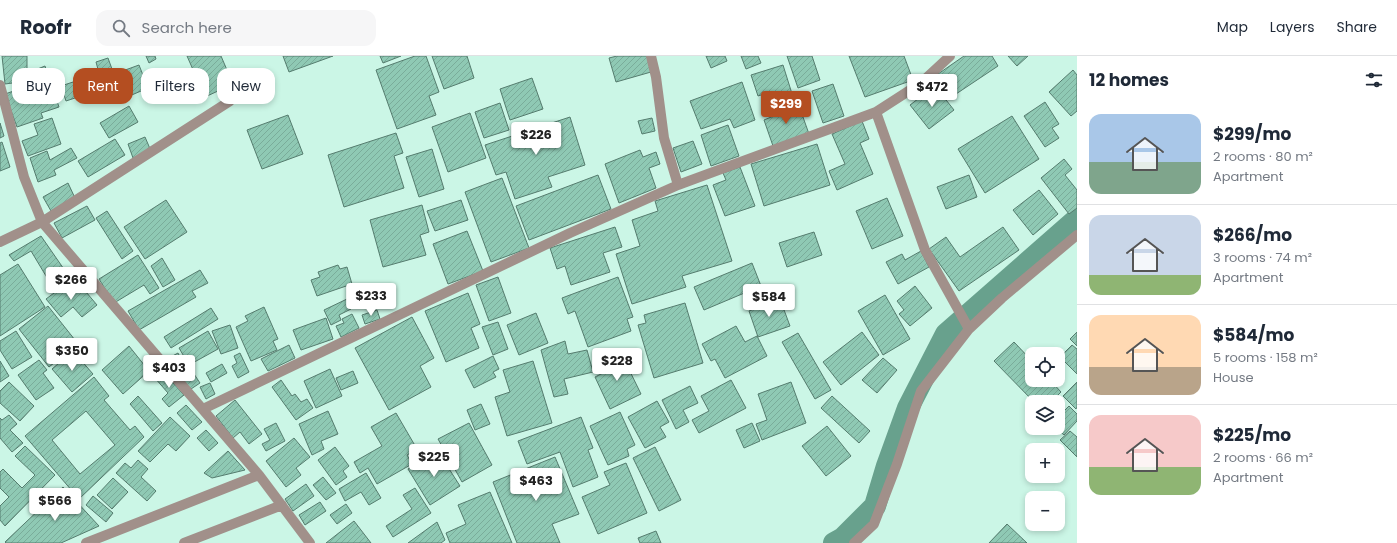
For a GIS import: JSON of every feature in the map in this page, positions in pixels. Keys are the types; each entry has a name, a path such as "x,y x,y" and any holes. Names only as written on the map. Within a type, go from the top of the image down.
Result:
{"street":[{"path":"651,56 656,77 664,138 678,185"},
{"path":"203,409 570,233 678,185 876,112 921,83 950,56"},
{"path":"0,86 24,177 42,222 259,475 310,543"},
{"path":"0,242 42,222 225,104"},
{"path":"876,112 925,250 969,329"},
{"path":"854,543 874,524 921,391 969,329 1002,298 1077,236"},
{"path":"86,543 259,475"},
{"path":"184,543 282,505"}],"building":[{"path":"2,56 27,56 27,68 12,68 12,83 5,84"},
{"path":"146,56 155,56 156,59 149,63"},
{"path":"187,56 221,56 226,68 217,68 217,91 209,95 209,68 192,68"},
{"path":"283,56 333,56 289,72"},
{"path":"380,56 401,56 383,63"},
{"path":"415,56 426,56 439,92 429,96 436,115 397,129 376,70"},
{"path":"432,56 467,56 474,78 444,89"},
{"path":"617,56 647,56 651,72 616,82 609,58"},
{"path":"706,56 725,56 727,61 711,68"},
{"path":"741,56 758,56 761,63 746,69"},
{"path":"787,56 812,56 820,80 798,88"},
{"path":"849,56 904,56 913,80 865,97"},
{"path":"964,56 992,56 998,66 953,96 938,74"},
{"path":"1008,56 1028,56 1017,66"},
{"path":"108,58 112,68 98,68 96,62"},
{"path":"139,65 141,70 141,91 133,94 133,68 131,68"},
{"path":"783,65 793,97 770,104 767,93 758,96 751,75"},
{"path":"1073,70 1077,75 1077,111 1071,116 1049,92"},
{"path":"532,78 543,109 510,120 500,89"},
{"path":"73,82 73,99 66,101 65,98 65,85"},
{"path":"742,82 755,120 734,128 730,119 701,129 690,101"},
{"path":"833,84 844,116 823,123 812,91"},
{"path":"935,86 954,110 929,129 910,105"},
{"path":"12,92 12,104 58,104 59,107 41,113 43,118 17,127 5,94"},
{"path":"1045,102 1059,124 1052,128 1059,138 1045,147 1024,116"},
{"path":"500,103 509,130 484,138 475,112"},
{"path":"798,103 809,134 773,146 764,120 776,115 774,110"},
{"path":"129,106 138,122 109,138 100,123"},
{"path":"470,113 486,158 448,172 432,127"},
{"path":"288,115 303,154 262,169 247,130"},
{"path":"1012,116 1039,159 985,193 958,149"},
{"path":"570,117 585,165 548,177 552,187 515,199 506,172 496,175 485,145"},
{"path":"52,118 61,144 28,156 22,141 38,135 34,124"},
{"path":"652,118 655,131 642,134 638,121"},
{"path":"862,121 869,139 860,143 873,174 837,190 829,171 845,164 832,134"},
{"path":"0,123 4,136 0,138"},
{"path":"728,125 739,156 711,166 701,135"},
{"path":"396,133 403,153 394,156 404,188 344,207 328,155"},
{"path":"145,137 151,151 133,158 128,144"},
{"path":"115,139 125,155 88,177 78,161"},
{"path":"693,141 702,164 681,172 673,148"},
{"path":"2,142 10,167 0,171 0,143"},
{"path":"817,144 830,185 764,206 751,164"},
{"path":"71,148 77,158 54,170 56,175 38,182 30,158 47,151 50,160"},
{"path":"432,149 444,189 419,197 406,157"},
{"path":"640,150 643,157 656,152 660,164 649,168 656,188 619,203 605,164"},
{"path":"1064,159 1072,169 1065,175 1077,190 1077,208 1069,214 1041,178"},
{"path":"740,167 755,206 725,216 713,185 726,180 723,173"},
{"path":"598,175 611,209 529,240 516,206"},
{"path":"969,175 977,197 946,209 937,187"},
{"path":"502,178 529,248 491,262 465,192"},
{"path":"68,183 75,198 51,211 43,197"},
{"path":"707,185 732,261 682,276 686,287 632,304 616,254 640,246 632,220 658,211 655,201"},
{"path":"1039,190 1058,214 1033,235 1013,210"},
{"path":"887,198 903,236 872,249 856,211"},
{"path":"166,200 187,232 145,259 124,227"},
{"path":"461,200 468,220 435,231 427,211"},
{"path":"422,205 429,232 420,235 426,255 383,267 370,220"},
{"path":"87,206 95,220 62,238 54,223"},
{"path":"107,211 133,251 122,259 96,218"},
{"path":"615,227 622,247 603,253 610,272 571,285 565,266 557,269 550,248"},
{"path":"1003,227 1019,250 959,291 929,249 946,237 960,257"},
{"path":"467,231 483,271 448,284 433,244"},
{"path":"814,232 822,255 787,267 779,243"},
{"path":"41,236 68,275 52,286 31,251 14,261 9,255"},
{"path":"921,251 929,267 898,284 886,262 902,254 905,260"},
{"path":"138,255 159,288 150,294 144,285 114,303 99,279"},
{"path":"162,258 175,280 163,287 151,266"},
{"path":"752,263 761,286 704,310 694,287"},
{"path":"18,264 45,307 0,336 0,275"},
{"path":"338,265 340,269 347,267 352,284 317,296 311,280 320,277 318,272"},
{"path":"200,270 208,283 192,291 196,297 139,330 128,311"},
{"path":"498,277 511,313 489,321 476,285"},
{"path":"618,277 633,317 627,319 631,331 588,347 575,311 568,314 562,298"},
{"path":"66,284 73,293 81,286 97,305 82,317 73,307 61,317 46,299"},
{"path":"915,286 932,308 910,326 899,314 904,310 897,301"},
{"path":"468,293 480,324 471,328 479,348 446,362 425,311"},
{"path":"885,295 910,339 883,355 858,311"},
{"path":"347,299 351,309 339,315 341,320 331,325 324,310"},
{"path":"780,299 790,326 758,337 749,311"},
{"path":"685,303 703,363 654,378 638,325 646,323 644,315"},
{"path":"48,306 75,340 61,351 64,355 49,367 19,329"},
{"path":"264,307 278,339 273,341 277,350 251,361 236,327 248,321 245,316"},
{"path":"211,308 218,319 171,348 164,337"},
{"path":"377,310 380,319 365,324 362,315"},
{"path":"536,313 548,343 519,355 507,325"},
{"path":"352,314 359,328 341,337 336,326 344,323 342,319"},
{"path":"412,317 434,358 420,366 431,387 389,410 355,348"},
{"path":"326,318 333,339 301,350 293,330"},
{"path":"498,322 508,349 493,355 482,327"},
{"path":"230,325 238,348 221,354 212,331"},
{"path":"736,326 745,342 757,336 767,356 725,378 715,359 711,361 702,344"},
{"path":"16,331 32,357 12,369 0,350 0,341"},
{"path":"208,331 218,349 189,365 179,348"},
{"path":"862,332 879,355 841,385 823,362"},
{"path":"1077,332 1077,346 1070,339"},
{"path":"798,333 831,390 815,399 782,342"},
{"path":"565,341 568,354 587,350 593,372 564,379 568,394 554,397 541,350"},
{"path":"1014,342 1025,354 1025,387 1056,387 1061,392 1058,395 1027,395 994,361"},
{"path":"289,345 295,358 268,371 261,359"},
{"path":"1072,345 1077,349 1077,374 1065,362 1065,352"},
{"path":"129,346 149,371 123,394 102,370"},
{"path":"73,351 93,374 72,392 52,369"},
{"path":"178,353 182,361 172,368 167,359"},
{"path":"240,353 249,372 238,378 232,366 237,363 234,356"},
{"path":"621,353 641,394 610,409 595,377 605,372 600,364"},
{"path":"493,356 499,369 493,372 496,377 474,388 465,370"},
{"path":"883,358 897,370 877,393 862,380"},
{"path":"39,360 47,370 43,373 54,388 36,400 18,375"},
{"path":"0,361 9,376 0,382"},
{"path":"533,361 552,423 507,436 495,397 510,392 503,370"},
{"path":"222,364 227,373 211,382 206,373"},
{"path":"186,367 187,370 190,368 200,383 188,391 176,374"},
{"path":"330,369 342,396 316,408 304,381"},
{"path":"161,370 184,395 169,407 162,399 168,393 154,377"},
{"path":"353,371 358,383 341,390 336,378"},
{"path":"94,377 109,396 104,400 130,430 135,426 144,437 79,499 25,436","holes":["86,411 115,445 80,474 52,440"]},
{"path":"281,380 292,396 295,394 301,402 307,399 313,408 296,420 272,387"},
{"path":"731,380 746,408 699,433 692,420 709,411 701,396"},
{"path":"9,382 34,406 20,421 0,403 0,391"},
{"path":"791,382 806,423 762,440 756,424 767,420 758,394"},
{"path":"1077,382 1076,409 1065,398 1064,395"},
{"path":"210,383 215,394 206,399 200,387"},
{"path":"690,386 698,403 683,410 689,422 676,429 662,400"},
{"path":"138,396 162,423 153,431 130,404"},
{"path":"832,396 870,431 859,443 821,408"},
{"path":"235,400 262,434 249,444 240,432 233,438 216,416"},
{"path":"657,401 669,422 660,427 666,437 645,448 628,417"},
{"path":"481,404 490,424 475,430 467,410"},
{"path":"186,405 202,422 192,430 177,413"},
{"path":"1069,406 1077,414 1077,421 1065,434 1065,410"},
{"path":"328,411 338,434 321,441 324,449 312,455 299,424"},
{"path":"620,412 635,445 627,449 629,456 608,465 590,426"},
{"path":"396,413 417,449 407,455 412,464 377,484 368,468 360,473 354,462 382,446 371,427"},
{"path":"9,415 17,424 10,430 23,443 12,452 0,438 0,418 2,420"},
{"path":"170,417 190,436 176,451 168,444 150,462 138,451"},
{"path":"581,417 593,448 588,450 598,477 573,487 560,452 527,464 518,441"},
{"path":"276,423 285,441 266,451 262,444 270,440 264,429"},
{"path":"469,423 492,465 462,482 438,439"},
{"path":"752,423 760,441 744,448 736,430"},
{"path":"827,426 851,456 826,476 802,446"},
{"path":"206,430 218,443 209,451 197,438"},
{"path":"1070,431 1077,437 1077,457 1065,445 1065,443 1060,440"},
{"path":"294,438 310,457 296,468 301,475 286,487 266,461"},
{"path":"25,446 55,475 5,526 0,520 0,506 9,497 0,488 0,472 3,469 22,488 35,475 15,456"},
{"path":"335,447 349,466 343,471 347,477 336,485 318,460"},
{"path":"655,447 681,500 659,511 633,458"},
{"path":"437,450 460,486 430,505 408,469"},
{"path":"228,451 245,470 212,478 204,473"},
{"path":"555,457 579,514 552,524 560,543 517,543 493,482"},
{"path":"138,460 148,469 141,477 156,491 147,501 116,473 125,463 131,468"},
{"path":"626,463 647,513 598,534 582,497 610,485 604,472"},
{"path":"366,473 381,498 369,505 361,492 345,501 339,489"},
{"path":"323,477 336,493 326,500 313,485"},
{"path":"113,478 128,492 112,509 97,495"},
{"path":"306,484 314,496 293,511 285,499"},
{"path":"63,487 99,526 61,543 5,542"},
{"path":"415,488 431,513 393,537 386,526 412,509 403,495"},
{"path":"490,492 512,543 450,543 446,533 466,524 458,505"},
{"path":"93,496 113,513 106,522 86,505"},
{"path":"320,502 326,511 305,525 299,515"},
{"path":"346,504 352,513 337,524 330,515"},
{"path":"354,521 371,543 326,543"},
{"path":"437,522 445,540 441,543 408,543"},
{"path":"1007,524 1027,543 989,543"},
{"path":"656,531 661,543 640,543 638,538"}],"waterway":[{"path":"834,543 843,538 875,506 887,466 908,408 946,334 1077,219"}]}
